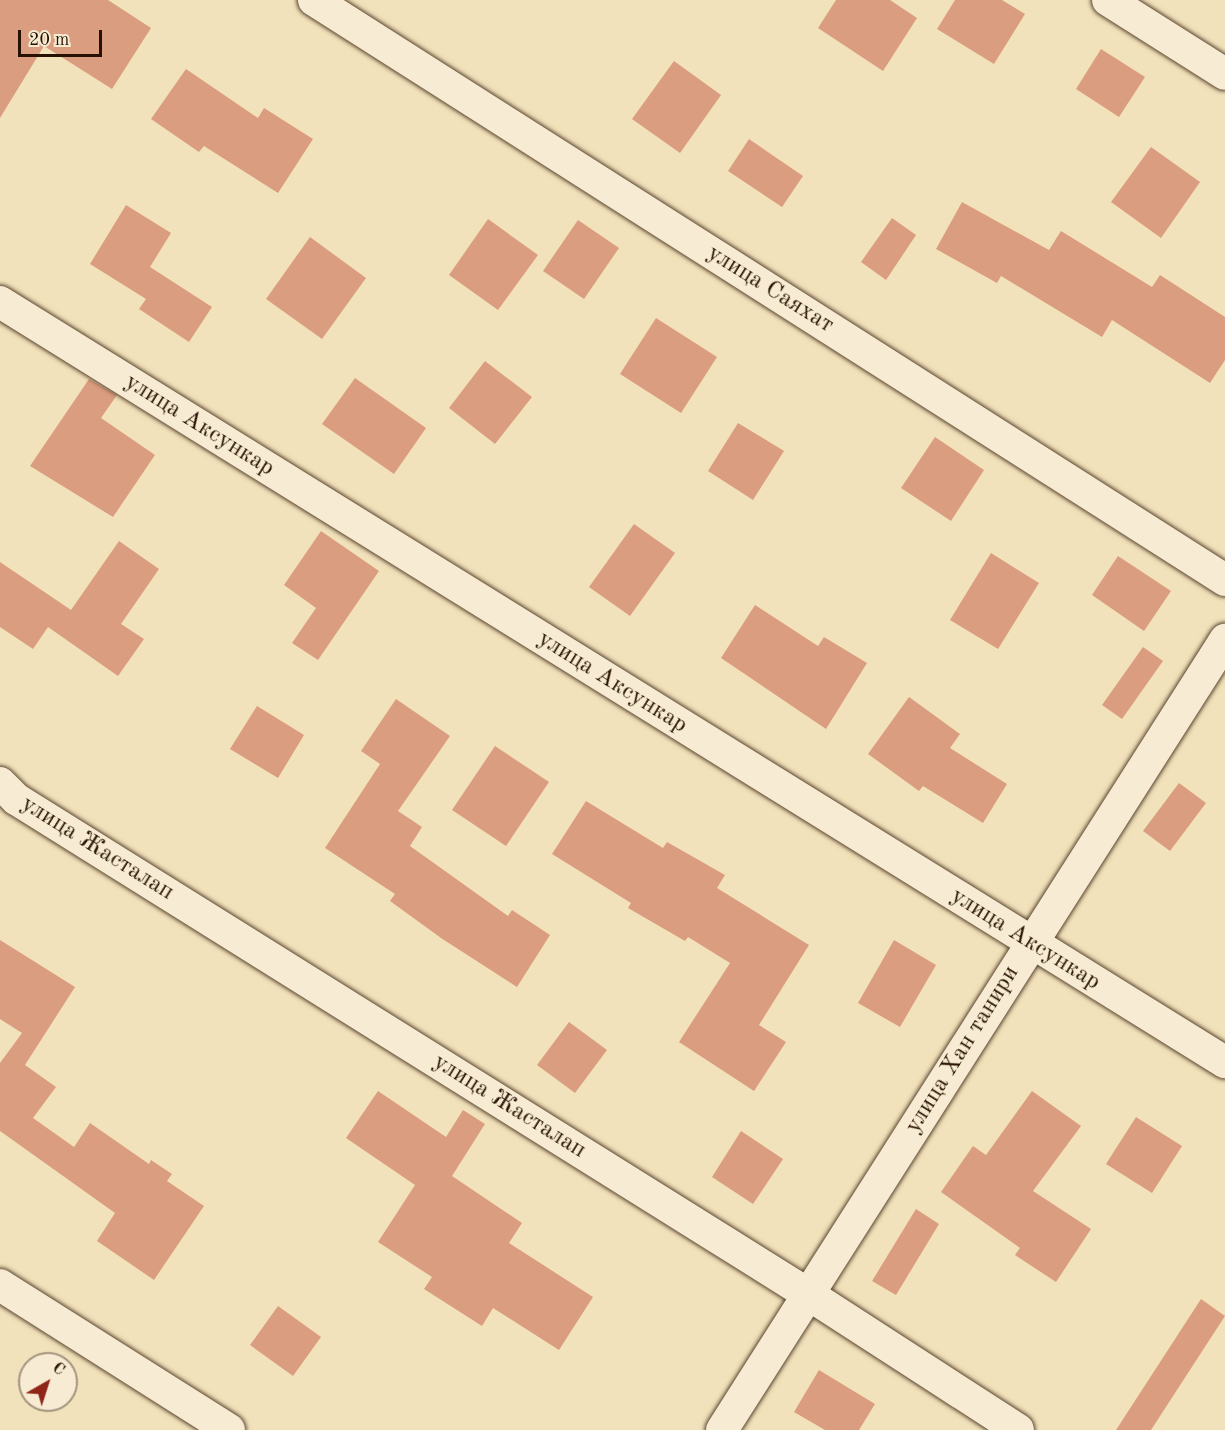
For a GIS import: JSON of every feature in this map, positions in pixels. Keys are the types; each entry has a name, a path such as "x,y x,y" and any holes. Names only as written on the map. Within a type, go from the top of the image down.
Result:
{"street":[{"name":"улица Саяхат","path":"314,0 1225,580"},
{"path":"1108,0 1225,74"},
{"name":"улица Аксункар","path":"0,302 1030,944 1225,1062"},
{"name":"улица Хан танири","path":"723,1430 1225,640"},
{"name":"улица Жасталап","path":"0,783 16,799 808,1294 1018,1430"},
{"path":"0,1285 229,1430"}],"building":[{"path":"0,0 108,0 151,28 112,89 44,46 0,118"},
{"path":"836,0 890,0 917,18 883,71 818,28"},
{"path":"955,0 1002,0 1025,14 994,64 937,29"},
{"path":"1101,49 1145,77 1119,117 1076,89"},
{"path":"674,61 721,95 680,153 632,119"},
{"path":"186,69 258,118 264,108 313,139 278,193 204,146 199,152 151,119"},
{"path":"749,139 803,176 782,207 728,171"},
{"path":"1151,147 1200,182 1161,238 1111,202"},
{"path":"962,202 1049,250 1061,231 1152,287 1160,275 1225,317 1225,360 1210,383 1112,320 1102,337 1001,276 997,283 936,249"},
{"path":"126,205 171,233 150,267 212,307 189,342 139,309 146,299 90,264"},
{"path":"892,218 916,235 886,280 861,262"},
{"path":"488,219 538,255 498,310 449,275"},
{"path":"578,220 619,248 584,299 543,271"},
{"path":"310,237 366,278 322,339 266,299"},
{"path":"656,318 717,357 681,413 620,374"},
{"path":"485,361 532,397 495,444 449,408"},
{"path":"355,378 426,428 394,474 322,424"},
{"path":"89,379 117,395 101,418 155,455 113,517 30,466"},
{"path":"738,423 784,451 753,500 708,471"},
{"path":"935,437 984,470 951,521 901,488"},
{"path":"634,524 675,553 630,616 589,587"},
{"path":"321,531 379,571 318,660 292,643 316,608 284,585"},
{"path":"119,541 159,569 121,624 144,639 118,676 48,627 33,649 0,627 0,562 71,610"},
{"path":"991,553 1039,583 998,649 950,620"},
{"path":"1118,556 1171,591 1144,631 1092,595"},
{"path":"755,605 818,646 824,637 867,663 826,729 721,658"},
{"path":"1143,647 1163,661 1122,719 1102,705"},
{"path":"909,697 960,734 950,748 1007,784 983,823 923,786 919,791 868,754"},
{"path":"396,699 450,736 398,811 422,827 410,846 508,916 512,910 550,935 517,987 441,938 390,901 395,894 325,848 380,764 361,751"},
{"path":"257,706 304,735 278,778 230,749"},
{"path":"495,746 549,782 506,846 452,810"},
{"path":"1179,783 1206,803 1170,851 1143,831"},
{"path":"586,801 663,848 667,842 725,875 717,888 809,945 759,1025 786,1042 754,1091 679,1042 730,963 688,937 685,941 628,908 631,903 552,854"},
{"path":"0,940 75,987 25,1065 56,1087 33,1118 74,1147 90,1123 149,1164 151,1160 172,1174 167,1181 204,1206 154,1280 97,1241 115,1213 0,1131 0,1063 22,1033 0,1019"},
{"path":"894,940 936,965 900,1027 858,1003"},
{"path":"569,1022 607,1050 575,1093 537,1065"},
{"path":"378,1091 446,1137 463,1110 485,1124 452,1176 522,1223 509,1243 593,1297 559,1350 493,1308 482,1326 424,1289 432,1277 378,1242 415,1185 346,1138"},
{"path":"1032,1091 1081,1126 1033,1191 1091,1229 1056,1282 1015,1255 1020,1248 941,1192 973,1146 986,1155"},
{"path":"1136,1117 1182,1146 1152,1193 1106,1164"},
{"path":"741,1131 783,1159 753,1204 712,1177"},
{"path":"916,1209 939,1224 896,1295 872,1281"},
{"path":"1201,1299 1225,1316 1151,1430 1116,1430"},
{"path":"278,1306 321,1337 293,1376 250,1345"},
{"path":"819,1370 875,1404 859,1430 825,1430 794,1412"}]}
